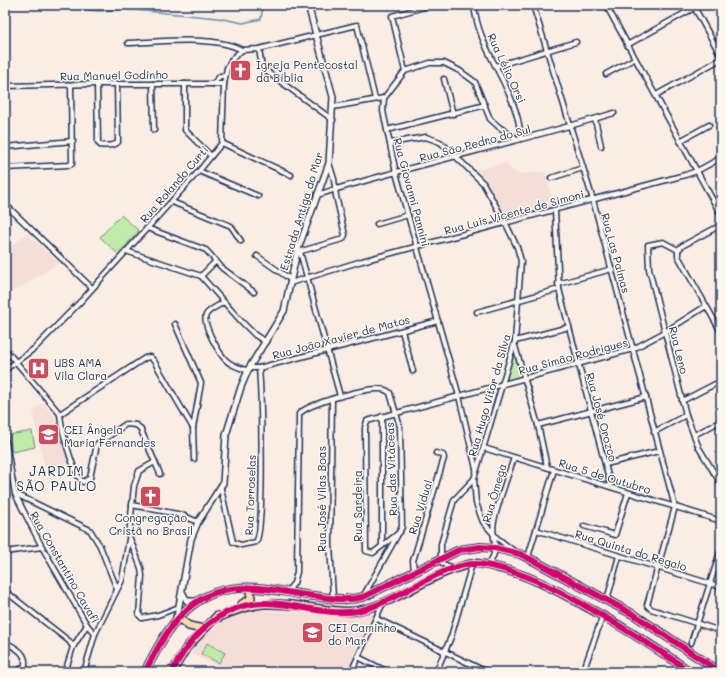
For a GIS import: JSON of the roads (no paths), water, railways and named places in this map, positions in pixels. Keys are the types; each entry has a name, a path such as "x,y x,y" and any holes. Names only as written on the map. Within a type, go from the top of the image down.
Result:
{"main road":[{"path":"145,672 161,641 177,617 200,601 229,589 250,588 348,600 363,597 454,551 472,547 495,548 528,557 636,616 720,672"},
{"path":"215,619 238,608 260,604 288,605 346,612 373,606 453,568 472,563 488,565 518,573 553,588 632,632 691,672"},
{"path":"172,672 187,647 203,629 227,610 250,600 250,588"},
{"path":"177,617 189,626 203,629"}],"street":[{"name":"Estrada Antiga do Mar","path":"177,617 191,539 198,522 221,489 225,475 226,435 248,369 284,311 290,281 317,195 329,163 333,120 331,90 308,5"},
{"path":"406,70 392,16 432,5"},
{"name":"Rua Lélio Orsi","path":"474,5 481,35 486,48 513,100 519,118 519,139"},
{"name":"Rua Las Palmas","path":"534,5 546,51 583,168 612,269 675,507"},
{"path":"606,5 634,59 656,95 721,215"},
{"path":"627,45 694,6 721,56"},
{"path":"128,43 209,41 228,44 242,50 259,49 357,25 375,99"},
{"path":"717,48 721,33"},
{"path":"496,66 576,42"},
{"path":"259,49 262,68 333,120"},
{"name":"Rua Rolando Curti","path":"5,370 35,348 172,202 199,172 222,143 225,76 232,59 242,50"},
{"path":"606,74 634,59"},
{"path":"656,95 721,59"},
{"path":"333,107 384,98 406,70 437,62 451,66 474,82 494,123 519,139"},
{"path":"212,84 220,76 225,76"},
{"path":"444,79 453,114"},
{"path":"97,84 98,142 103,146 116,144 118,142 118,84"},
{"path":"154,84 154,130"},
{"path":"185,84 185,130 211,156"},
{"name":"Rua Manuel Godinho","path":"5,86 224,84"},
{"path":"5,168 71,165 73,161 73,141 71,85"},
{"name":"Rua Giovanni Pannini","path":"384,98 383,111 396,173 459,396 476,469"},
{"path":"387,130 453,114 485,104"},
{"name":"Rua São Pedro do Sul","path":"317,195 336,188 614,113"},
{"path":"595,119 601,146"},
{"path":"680,141 709,126"},
{"name":"Rua Hugo Vitor da Silva","path":"390,143 426,137 440,142 483,183 506,224 521,261 520,300 515,343 474,478 478,512 493,534 496,542 495,548"},
{"path":"5,147 73,141"},
{"path":"222,143 291,175"},
{"name":"Rua Luis Vicente de Simoni","path":"290,281 506,224 697,171 721,158"},
{"path":"329,163 336,188 345,235 343,239 299,252 308,276 340,396"},
{"path":"551,178 583,168"},
{"path":"199,172 258,196"},
{"path":"172,202 233,227 241,241"},
{"path":"5,204 92,288"},
{"name":"Rua José Orozco","path":"555,210 559,290 611,487"},
{"path":"377,224 408,215"},
{"path":"721,225 682,246 678,250 678,256 721,332"},
{"path":"147,228 200,247 211,253 222,268 254,292"},
{"name":"Rua Leno","path":"678,250 662,242 648,245 649,269 686,415 694,435 714,474 721,484"},
{"path":"126,251 200,276 255,335 266,342"},
{"path":"256,256 290,281"},
{"path":"200,276 215,259"},
{"path":"558,284 612,269"},
{"path":"477,312 559,290"},
{"path":"224,302 208,312 206,321 212,338 223,358 227,362 248,369"},
{"name":"Rua Simão Rodrigues","path":"367,421 633,349 665,332 706,306"},
{"name":"Rua João Xavier de Matos","path":"248,369 259,368 438,321"},
{"path":"175,324 201,383 193,428 194,459"},
{"path":"548,467 515,343 569,327"},
{"path":"402,331 413,371"},
{"path":"5,349 60,414 64,435 76,472 81,481 86,482 91,475 95,446 129,423 136,424 140,428 160,474"},
{"path":"60,414 145,358 150,357 154,361 193,428"},
{"name":"Rua Torroselas","path":"221,489 233,542 240,545 256,542 260,535 261,494 259,368"},
{"path":"682,402 721,381"},
{"name":"Rua das Vitáceas","path":"286,592 294,583 297,572 298,416 305,409 340,396 376,389 386,390 390,393 399,419 402,527 363,597"},
{"path":"538,425 646,396"},
{"name":"Rua José Vilas Boas","path":"332,399 330,544 333,598"},
{"path":"654,432 686,415"},
{"path":"382,416 382,545"},
{"name":"Rua Sardeira","path":"367,421 365,428 366,551 371,553 400,532"},
{"path":"694,435 721,421"},
{"name":"Rua Constantino Cavafi","path":"5,437 15,494 42,547 86,625 95,634"},
{"name":"Rua 5 de Outubro","path":"484,448 721,521"},
{"path":"606,464 659,451"},
{"name":"Rua Vidual","path":"414,571 413,561 444,458 443,455 436,453"},
{"name":"Rua Ômega","path":"493,534 494,520 514,458"},
{"path":"84,672 95,634 124,573 136,475 139,471 155,462"},
{"path":"5,468 9,463"},
{"path":"528,557 554,470"},
{"path":"714,474 721,470"},
{"path":"453,568 443,564 440,558 442,544 454,500 474,478"},
{"path":"584,526 615,536 628,492"},
{"path":"15,494 90,530 100,546 117,589"},
{"path":"132,505 182,515 198,522"},
{"path":"675,507 647,602 651,609 721,631"},
{"name":"Rua Quinta do Regalo","path":"536,530 721,587"},
{"name":"Rua Hugo Vitor da Silva","path":"493,534 520,554"},
{"path":"129,536 141,568 142,585 139,612 141,617 151,617 179,607"},
{"path":"5,552 42,547"},
{"path":"488,565 495,548"},
{"path":"691,643 721,549"},
{"path":"606,600 619,556"},
{"path":"436,672 446,652 472,563"},
{"path":"5,591 69,641 72,647"},
{"path":"182,592 187,601 200,601"},
{"path":"351,672 377,619 383,602"},
{"path":"373,606 380,611"},
{"path":"583,672 603,615"},
{"path":"377,619 487,672"},
{"path":"65,672 72,647 86,625"},
{"path":"5,642 22,653 25,658 25,666 16,672"},
{"path":"358,657 388,672"}],"waterway":[{"path":"5,7 12,5"},
{"path":"61,5 75,9 100,11 125,9 218,18 243,23 261,19 263,5"}],"place":[{"name":"Igreja Pentecostal da Bíblia","path":"240,70"},
{"name":"UBS AMA Vila Clara","path":"38,368"},
{"name":"CEI Ângela Maria Fernandes","path":"48,435"},
{"name":"Congregação Cristã no Brasil","path":"151,497"},
{"name":"CEI Caminho do Mar","path":"312,633"}],"district":[{"name":"JARDIM SÃO PAULO","path":"57,478"}]}
